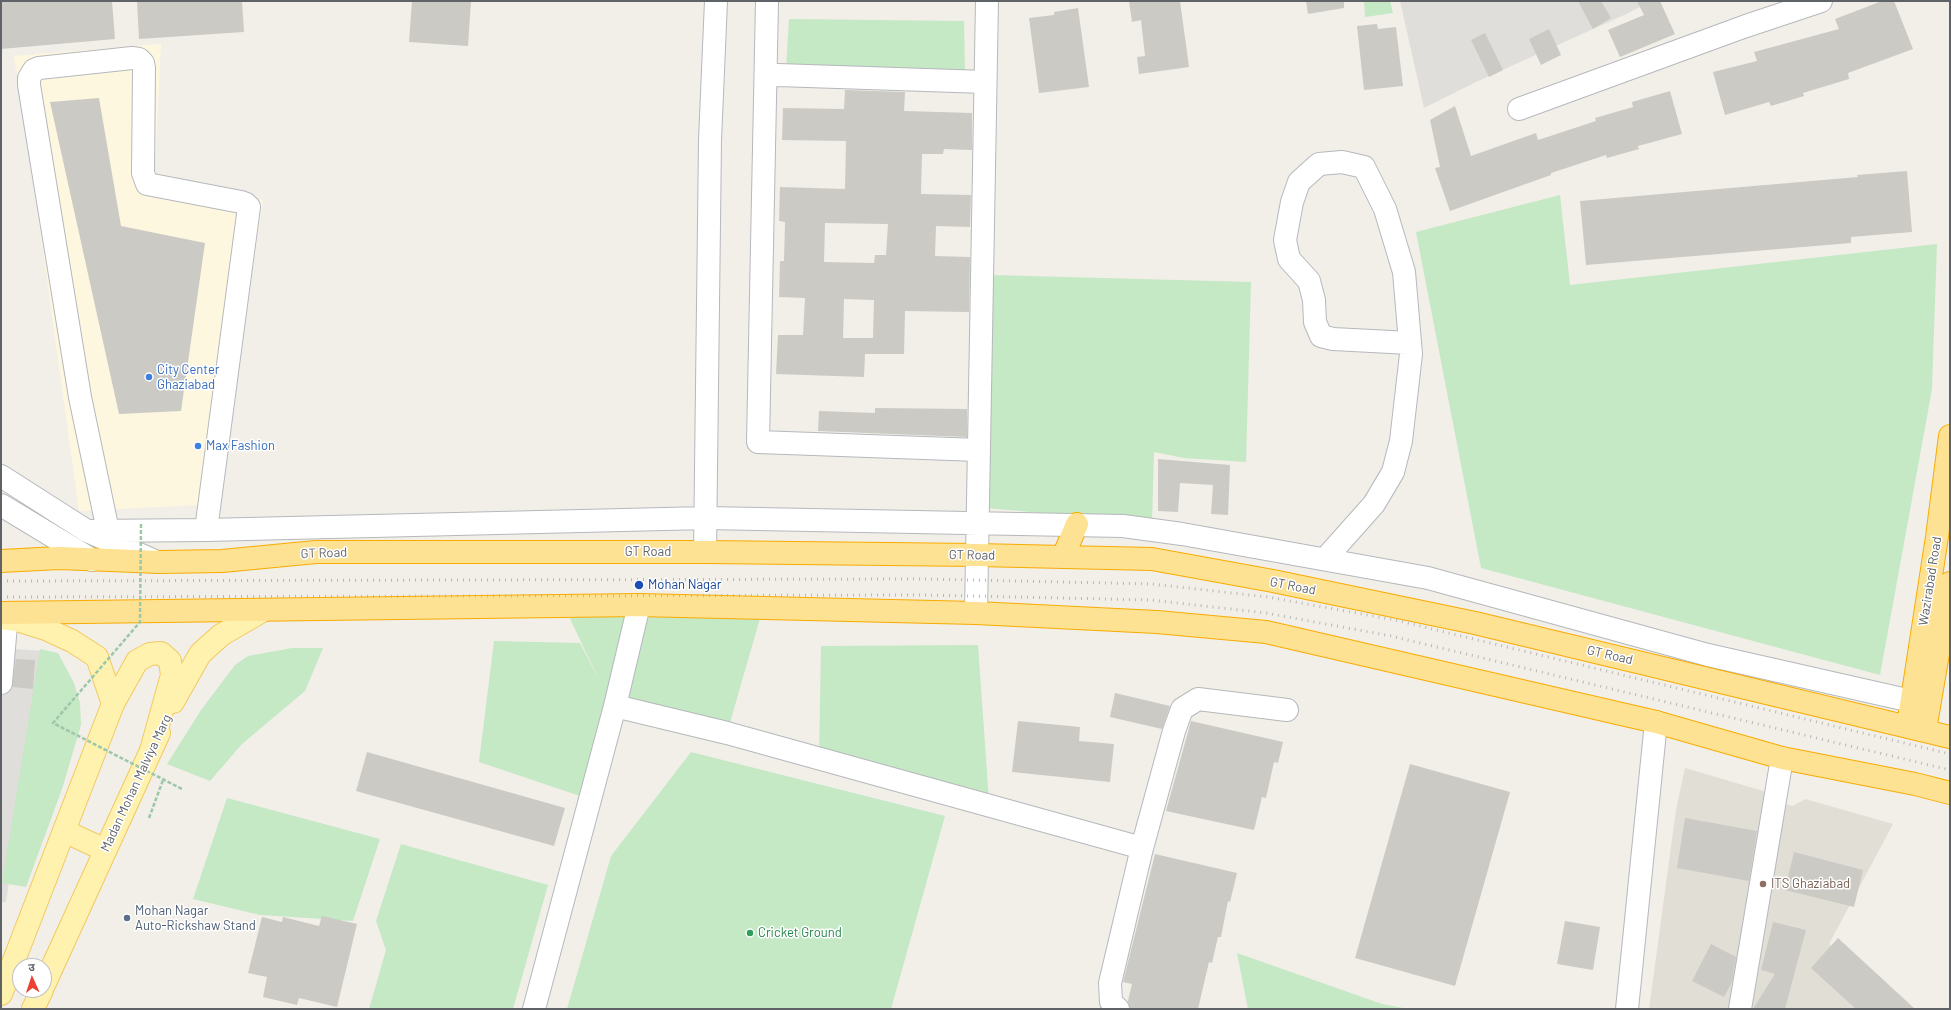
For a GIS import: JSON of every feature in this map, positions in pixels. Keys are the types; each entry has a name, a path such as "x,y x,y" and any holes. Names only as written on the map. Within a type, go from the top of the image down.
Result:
{"highway":[{"name":"Wazirabad Road","path":"1916,727 1950,436"},
{"path":"1063,557 1077,524"},
{"name":"GT Road","path":"1,561 59,558 160,562 222,561 316,552 705,552 977,555 1152,559 1273,581 1475,623 1916,727"},
{"name":"Wazirabad Road","path":"1920,703 1950,583"},
{"path":"4,616 264,610 639,605 976,612 1157,622 1266,632 1656,722 1782,758 1915,784 1950,793"},
{"path":"1916,727 1950,736"}],"main road":[{"name":"Madan Mohan Malviya Marg","path":"52,967 181,685 200,654 222,635 264,610"},
{"path":"4,616 46,629 72,640 97,657 113,704"},
{"path":"1,994 113,704 137,662 150,654 160,653 170,661 172,675 152,746"},
{"path":"64,831 105,850"},
{"path":"33,1009 38,998"}],"street":[{"path":"705,552 710,140 716,1"},
{"path":"767,1 767,76 758,442 979,450"},
{"path":"976,612 987,1"},
{"path":"1519,109 1746,26 1821,1"},
{"path":"98,531 80,397 30,93 29,78 34,70 39,68 132,58 139,59 143,63 144,68 144,173 147,184 242,202 249,207 206,530"},
{"path":"767,76 778,75 986,82"},
{"path":"1325,559 1374,504 1393,472 1401,441 1411,354 1404,272 1385,209 1364,167 1342,162 1319,164 1299,182 1292,202 1285,240 1289,259 1309,281 1314,300 1315,322 1321,336 1333,340 1410,343"},
{"path":"1,476 98,531 160,562"},
{"path":"1,505 92,560"},
{"path":"98,531 206,530 706,518 978,522 1123,526 1182,534 1428,578 1708,655 1920,703"},
{"path":"430,524 431,552"},
{"path":"534,1009 615,706 639,605"},
{"path":"1,682 4,616"},
{"path":"1118,1009 1111,1002 1110,983 1142,848 1174,731 1182,709 1198,699 1287,710"},
{"path":"615,706 727,733 1142,848"},
{"path":"1627,1009 1656,722"},
{"path":"1740,1009 1782,758"}],"path":[{"path":"141,524 140,622 53,723 182,789"},
{"path":"149,818 163,780"}],"shaded area":[{"path":"1400,1 1652,1 1478,81 1424,108"},
{"name":"City Center Ghaziabad","path":"161,44 154,184 263,200 218,504 79,511 43,250 14,56"},
{"path":"1,648 44,651 6,902 1,902"},
{"name":"ITS Ghaziabad","path":"1685,768 1770,793 1772,801 1793,806 1805,799 1893,824 1829,944 1899,1009 1649,1009 1676,810"}],"green space":[{"path":"1364,1 1390,1 1393,13 1365,17"},
{"path":"789,19 964,21 965,73 786,68"},
{"path":"1560,195 1570,285 1937,244 1932,389 1880,675 1481,568 1416,232"},
{"path":"991,275 1251,282 1246,462 1184,458 1154,452 1152,523 987,508"},
{"path":"564,606 763,608 727,733 610,703 589,799 479,762 494,641 580,643 600,682"},
{"path":"978,645 989,801 819,758 821,646"},
{"path":"292,648 323,648 305,691 242,744 210,781 167,764 201,710 235,665 248,656"},
{"path":"40,649 58,653 74,683 80,703 81,725 62,789 26,887 2,883"},
{"name":"Cricket Ground","path":"691,752 945,816 891,1009 567,1009 611,856"},
{"path":"227,798 380,839 353,921 260,915 193,899"},
{"path":"401,844 548,885 513,1009 369,1009 386,950 376,921"},
{"path":"1237,953 1382,1004 1408,1009 1248,1009"}],"building":[{"path":"1,1 112,1 115,39 1,49"},
{"path":"137,1 242,1 244,32 139,39"},
{"path":"412,1 471,1 468,46 409,42"},
{"path":"1129,1 1180,1 1189,67 1139,74 1137,57 1145,56 1141,20 1132,22"},
{"path":"1306,1 1344,1 1344,8 1308,14"},
{"path":"1578,1 1601,1 1611,18 1593,29"},
{"path":"1637,1 1660,1 1675,34 1620,57 1608,30 1644,15"},
{"path":"1882,1 1894,1 1913,49 1848,73 1849,79 1803,93 1804,96 1771,106 1769,102 1725,115 1713,72 1757,61 1754,52 1839,29 1835,19"},
{"path":"1078,8 1089,87 1039,93 1029,18 1054,15 1054,12"},
{"path":"1377,24 1378,29 1396,27 1403,86 1364,90 1357,26"},
{"path":"1549,29 1561,55 1541,65 1529,39"},
{"path":"1485,33 1503,70 1489,77 1471,40"},
{"path":"845,90 905,92 904,111 972,113 972,150 944,149 943,154 922,154 921,194 971,195 970,227 936,226 935,256 970,257 969,312 905,311 904,354 865,354 864,377 776,374 778,335 803,335 805,298 779,297 780,261 784,261 785,222 779,221 780,187 845,189 846,141 782,140 783,108 844,109","holes":["825,223 888,224 886,255 875,255 874,263 824,262","844,299 874,300 873,338 843,338"]},
{"path":"1670,91 1682,134 1638,146 1639,149 1607,158 1606,155 1551,173 1551,175 1450,211 1435,168 1440,167 1430,120 1455,106 1471,156 1536,133 1538,140 1596,121 1595,118 1633,107 1632,102"},
{"path":"99,98 121,226 205,243 181,411 119,414 50,102"},
{"path":"1907,171 1912,232 1851,237 1851,243 1586,265 1580,201 1858,177 1857,175"},
{"path":"875,408 967,409 967,437 818,431 819,411 875,413"},
{"path":"1158,459 1230,465 1228,515 1211,514 1213,485 1180,483 1178,512 1158,511"},
{"path":"16,659 35,660 33,689 12,687"},
{"path":"1115,693 1170,706 1162,729 1110,717"},
{"path":"1018,721 1080,727 1079,741 1114,744 1110,782 1012,772"},
{"path":"1191,721 1283,742 1278,763 1274,762 1266,798 1262,797 1254,830 1166,811"},
{"path":"367,752 565,808 554,846 356,791"},
{"path":"1410,764 1510,792 1455,986 1355,958"},
{"path":"1685,818 1757,831 1749,881 1677,868"},
{"path":"1794,852 1863,870 1854,907 1785,890"},
{"path":"1155,854 1237,873 1230,902 1228,901 1221,937 1218,937 1212,963 1209,962 1198,1009 1130,1009 1128,1001 1132,984 1123,982"},
{"path":"322,916 357,924 337,1007 299,998 297,1005 263,997 267,977 248,973 262,917 282,922 283,917 319,926"},
{"path":"1565,921 1600,927 1593,970 1557,964"},
{"path":"1773,922 1806,930 1785,1009 1753,1009 1775,974 1761,970"},
{"path":"1838,938 1915,1009 1856,1009 1811,968"},
{"path":"1711,944 1736,957 1732,982 1724,997 1692,981"}],"railway":[{"path":"1,581 925,579 1152,584 1268,597 1395,620 1950,754"},
{"path":"1,597 925,595 1151,600 1266,613 1391,636 1950,770"}],"place":[{"name":"City Center Ghaziabad","path":"149,377"},
{"name":"Max Fashion","path":"198,446"},
{"name":"Mohan Nagar","path":"639,585"},
{"name":"ITS Ghaziabad","path":"1763,884"},
{"name":"Mohan Nagar Auto-Rickshaw Stand","path":"127,918"},
{"name":"Cricket Ground","path":"750,933"}]}
